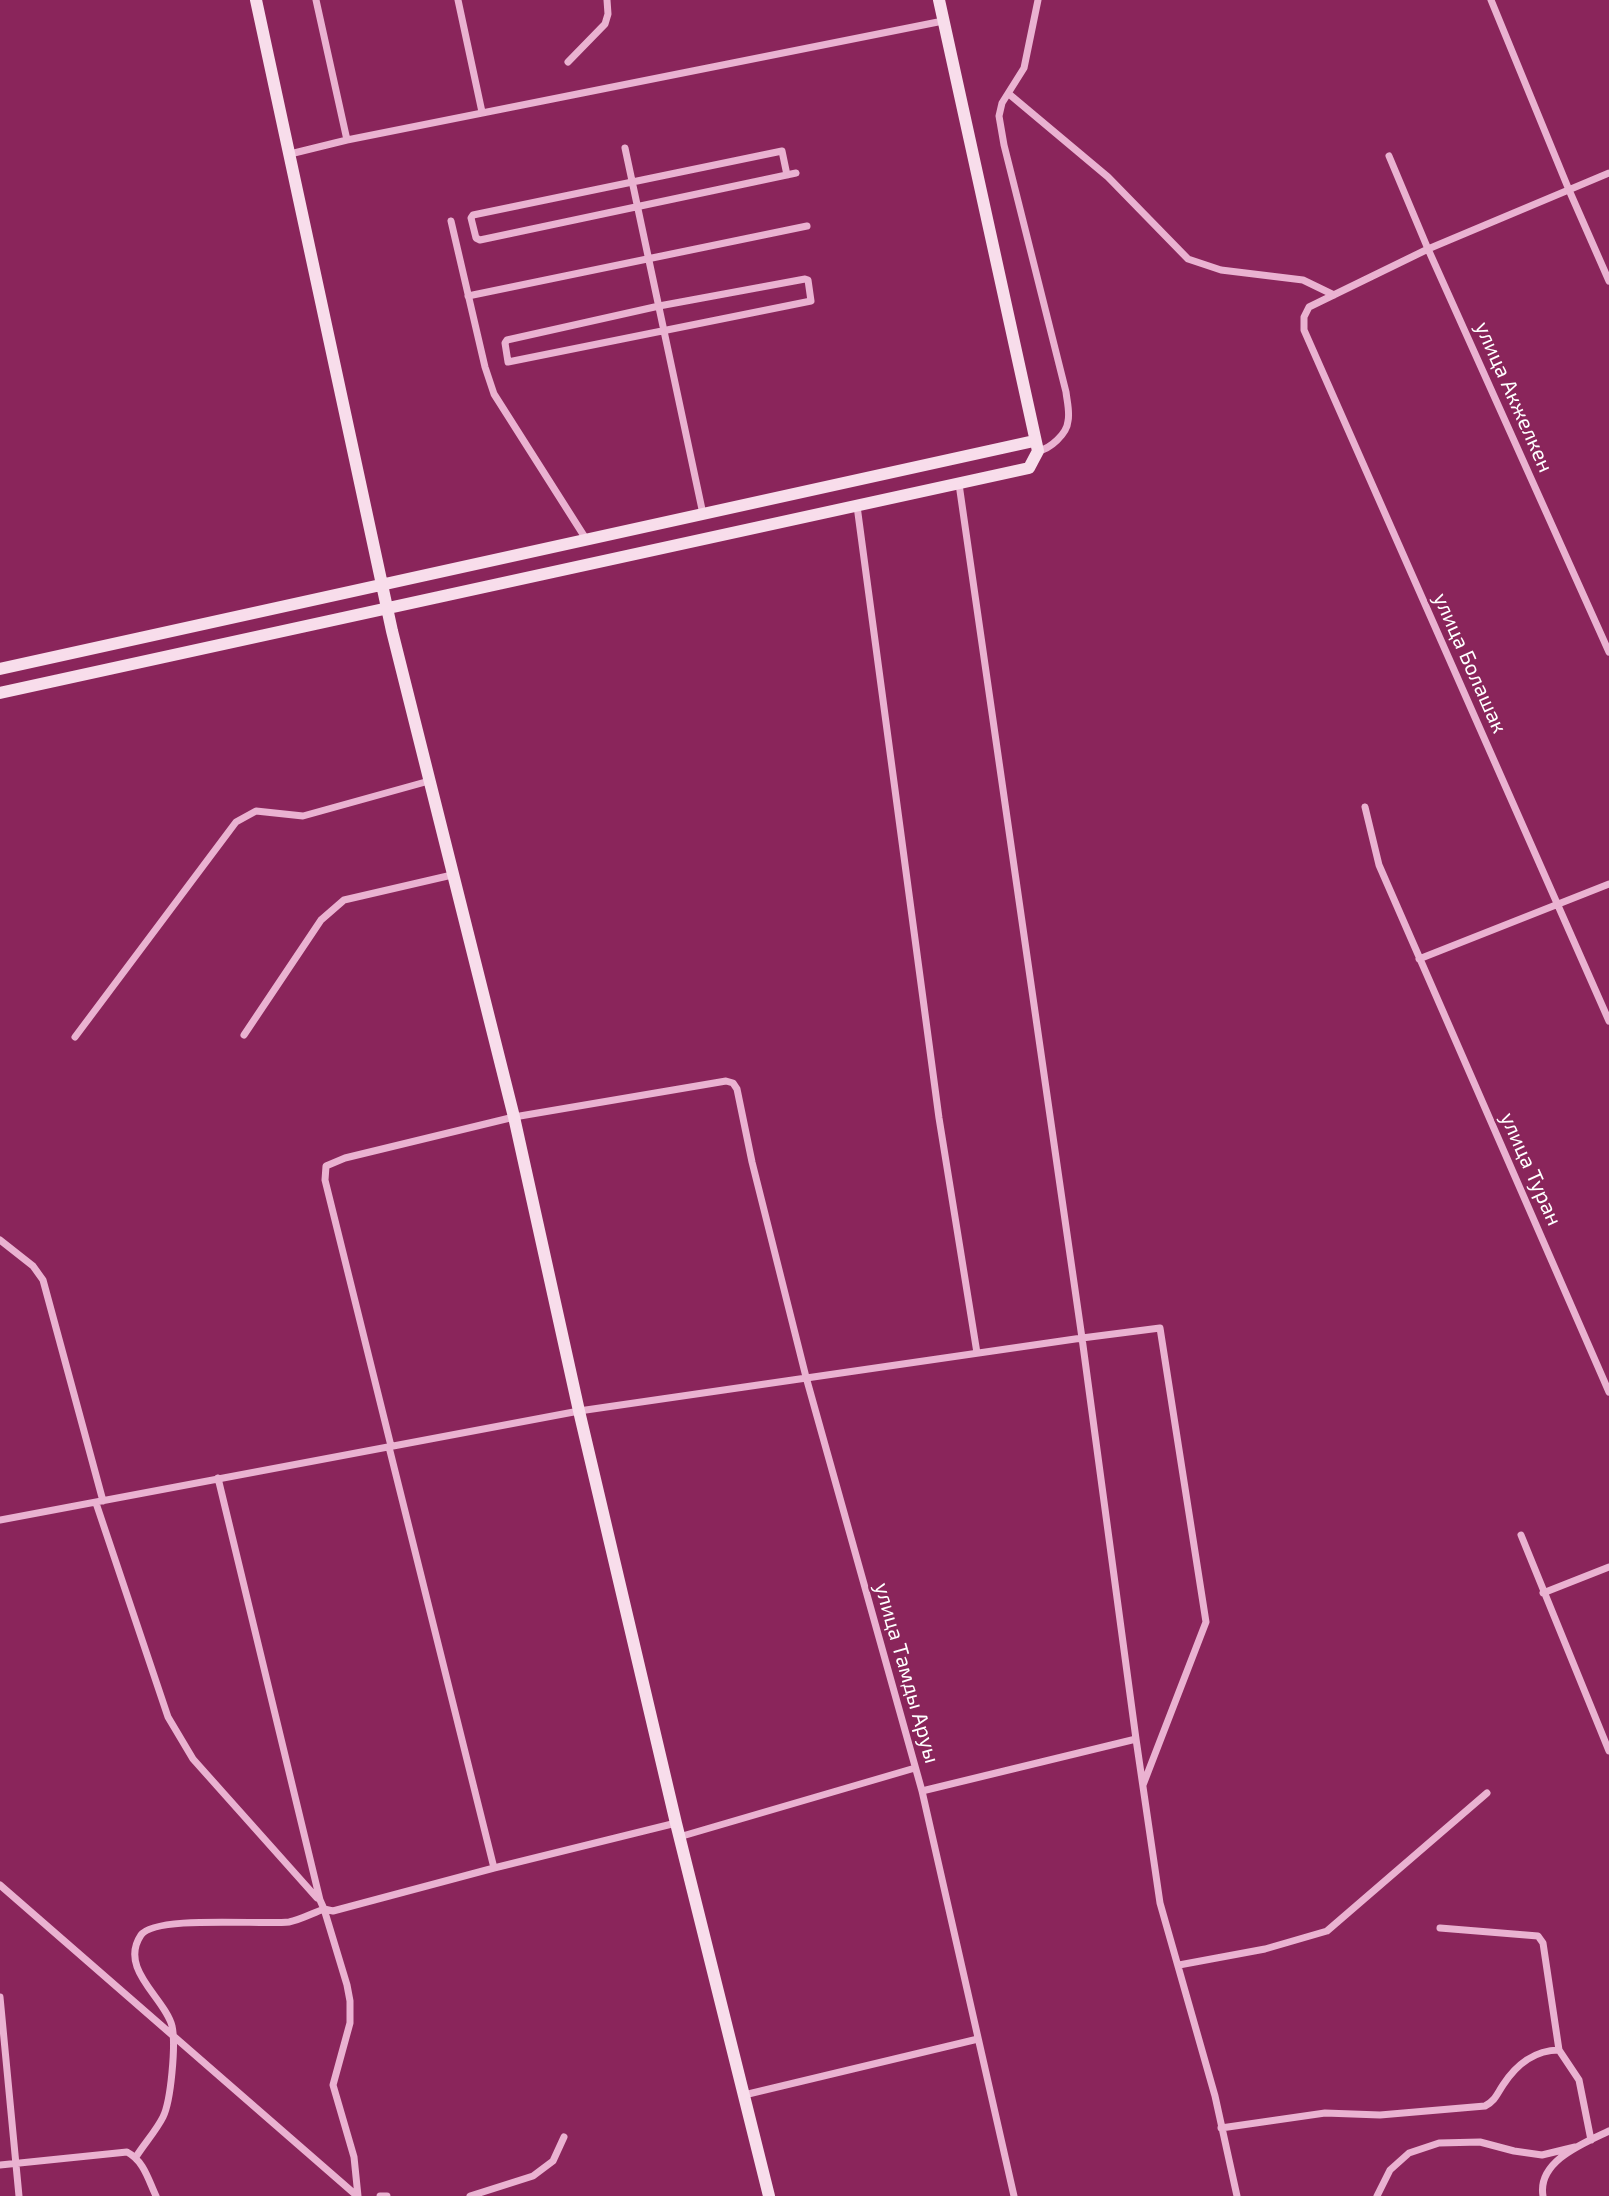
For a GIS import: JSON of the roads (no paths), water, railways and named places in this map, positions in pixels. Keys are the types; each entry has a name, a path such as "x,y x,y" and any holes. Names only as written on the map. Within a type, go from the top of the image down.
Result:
{"street":[{"path":"256,0 392,631 514,1117 679,1837 769,2196"},
{"path":"316,0 348,140"},
{"path":"458,0 482,113"},
{"path":"569,62 605,24 608,14 607,0"},
{"path":"0,693 1030,468 1036,446 939,0"},
{"path":"0,669 703,514 1036,446 1045,450 1058,439 1069,423 1066,392 999,116 1002,103 1024,68 1038,0"},
{"path":"1491,0 1609,281"},
{"path":"290,154 348,140 943,21"},
{"path":"1009,94 1108,177 1188,260 1221,270 1303,280 1334,295 1429,250 1609,173"},
{"path":"625,148 703,514"},
{"path":"787,175 782,151 473,215 471,218 480,240 637,207 787,175 796,173"},
{"name":"улица Акжелкен","path":"1389,156 1609,652"},
{"path":"451,221 494,394 586,539"},
{"path":"468,296 807,226"},
{"path":"805,279 808,280 812,299 508,362 505,343 507,340 659,306 805,279"},
{"name":"улица Болашак","path":"1334,295 1309,307 1304,317 1304,330 1609,1021"},
{"path":"959,484 1160,1903 1179,1965 1237,2196"},
{"path":"857,506 939,1118 976,1353"},
{"path":"392,631 399,611 409,603"},
{"path":"364,612 382,619 392,631"},
{"path":"75,1037 236,822 244,816 256,811 303,816 429,782"},
{"name":"улица Туран","path":"1365,807 1379,865 1609,1392"},
{"path":"244,1035 330,910 344,900 452,875"},
{"path":"1419,960 1609,884"},
{"name":"улица Тамды Аруы","path":"390,1446 325,1180 326,1166 345,1158 514,1117 726,1081 733,1083 737,1089 752,1162 806,1377 922,1791 1014,2196"},
{"path":"0,1240 33,1266 43,1280 100,1502 168,1717 193,1759 320,1900"},
{"path":"0,1520 579,1410 1160,1328 1206,1622 1143,1785"},
{"path":"390,1446 494,1868"},
{"path":"218,1478 320,1900 347,1985 350,2023 333,2085 354,2157 358,2196"},
{"path":"1521,1535 1609,1751"},
{"path":"1544,1593 1609,1567"},
{"path":"922,1791 1136,1740"},
{"path":"679,1837 915,1768"},
{"path":"1179,1965 1265,1949 1327,1931 1487,1793"},
{"path":"136,2157 164,2116 171,2080 173,2035 167,2013 148,1989 136,1959 141,1935 150,1927 185,1923 290,1922 324,1909 333,1911 676,1823"},
{"path":"0,1885 358,2196"},
{"path":"1440,1928 1538,1936 1543,1943 1559,2050 1579,2080 1591,2140"},
{"path":"0,1997 19,2196"},
{"path":"744,2095 978,2039"},
{"path":"1221,2128 1325,2113 1380,2115 1485,2106 1493,2102 1519,2066 1546,2050 1559,2050"},
{"path":"1377,2196 1390,2170 1409,2153 1439,2143 1479,2142 1542,2155 1575,2147 1609,2131"},
{"path":"470,2196 533,2176 553,2161 564,2137"},
{"path":"1544,2196 1544,2181 1553,2164 1575,2147"},
{"path":"0,2165 127,2152 136,2157 142,2165 156,2196"},
{"path":"380,2196 387,2196"}]}
